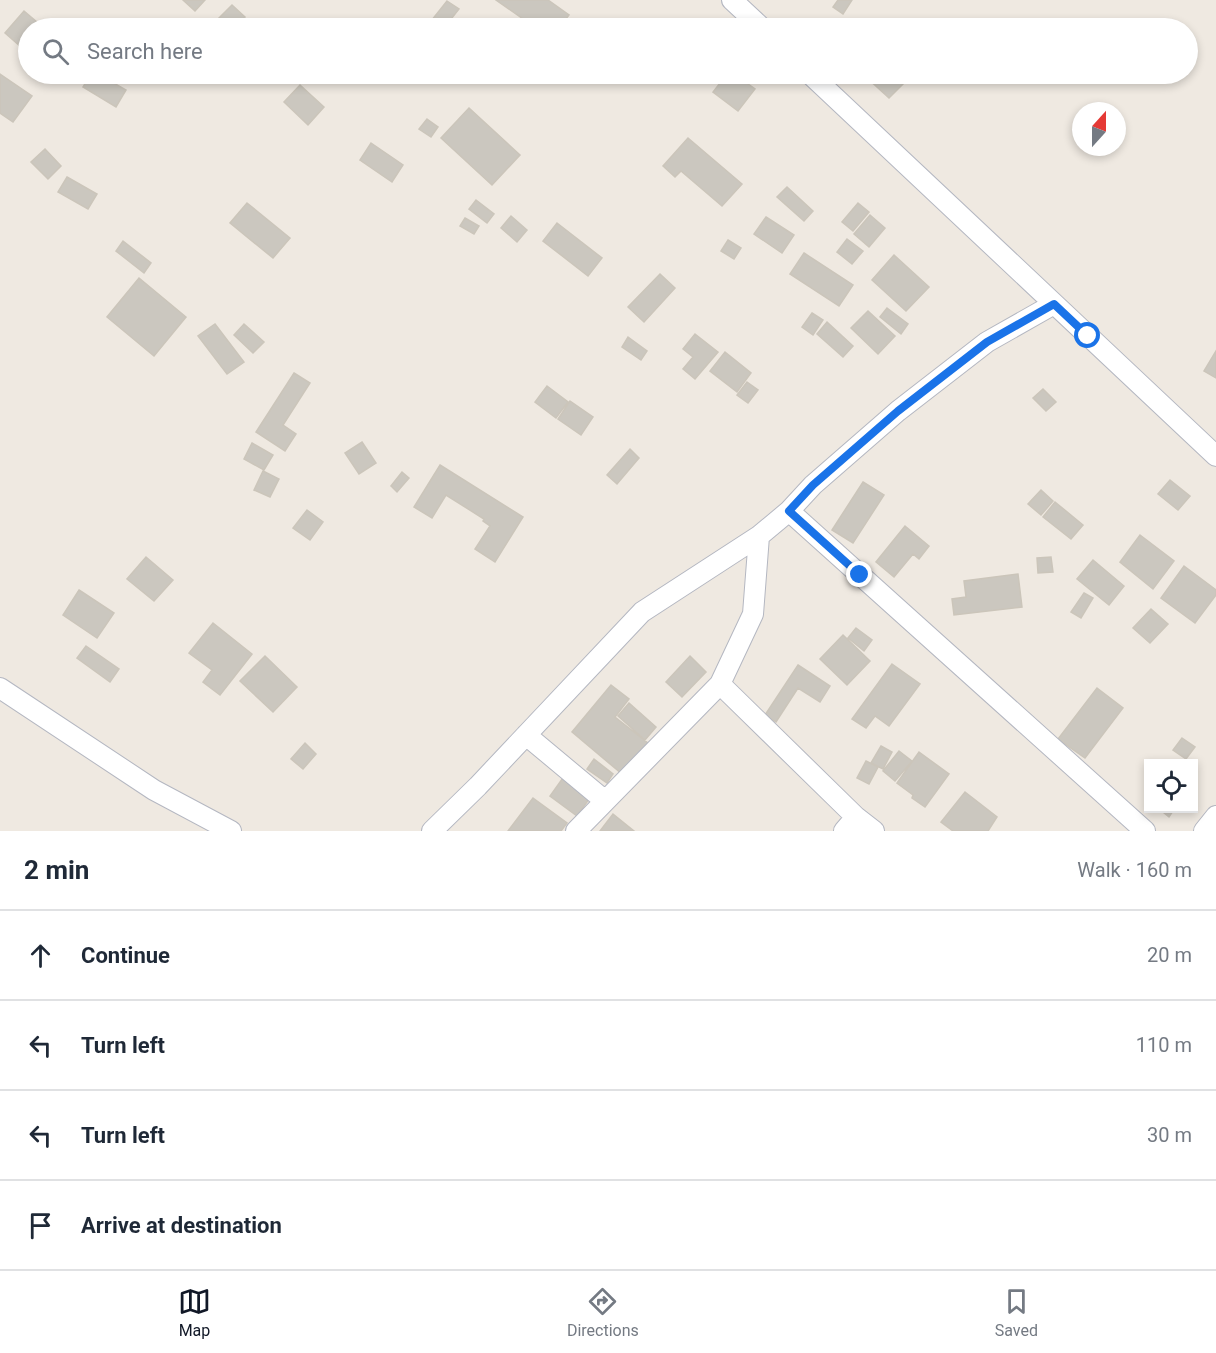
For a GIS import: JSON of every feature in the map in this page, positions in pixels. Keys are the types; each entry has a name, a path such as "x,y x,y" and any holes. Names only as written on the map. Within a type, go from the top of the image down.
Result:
{"street":[{"path":"732,0 751,18"},
{"path":"821,84 1215,456"},
{"path":"432,831 478,786 642,612 759,536 789,511 813,485 898,411 987,342 1054,304"},
{"path":"789,511 1145,831"},
{"path":"576,831 720,684 753,614 759,536"},
{"path":"720,684 850,824 874,831"},
{"path":"0,688 154,790 231,831"},
{"path":"526,735 604,800"},
{"path":"1204,831 1216,816"}],"building":[{"path":"183,0 205,0 195,11"},
{"path":"496,0 548,0 569,15 567,18 522,18"},
{"path":"838,0 852,0 843,14 833,7"},
{"path":"447,1 459,9 452,18 433,18"},
{"path":"232,5 245,17 244,18 219,18"},
{"path":"24,11 32,18 18,18 18,44 5,33"},
{"path":"0,74 32,96 13,122 0,113"},
{"path":"85,84 116,84 126,90 116,107 83,87"},
{"path":"719,84 748,84 755,89 738,111 713,92"},
{"path":"874,84 903,84 889,98"},
{"path":"300,85 324,107 308,125 284,102"},
{"path":"469,108 520,155 492,185 441,138"},
{"path":"427,119 438,127 431,137 419,129"},
{"path":"688,138 742,184 722,206 681,171 675,177 663,166"},
{"path":"371,143 403,165 392,182 360,160"},
{"path":"45,149 61,166 48,179 31,162"},
{"path":"67,177 97,194 88,209 58,192"},
{"path":"787,187 813,211 804,221 777,197"},
{"path":"476,200 494,214 487,223 469,209"},
{"path":"247,203 290,238 273,258 230,223"},
{"path":"858,203 869,212 853,231 842,222"},
{"path":"870,215 885,228 869,247 854,234"},
{"path":"511,216 527,230 517,242 501,228"},
{"path":"766,217 794,235 782,253 754,234"},
{"path":"465,218 479,226 474,234 460,226"},
{"path":"557,223 602,258 588,276 543,241"},
{"path":"847,239 863,251 852,264 837,252"},
{"path":"728,240 741,248 734,259 721,251"},
{"path":"123,241 151,263 144,273 116,251"},
{"path":"804,253 853,285 839,306 790,274"},
{"path":"894,255 929,287 906,311 872,280"},
{"path":"660,274 675,288 644,322 628,307"},
{"path":"139,278 186,317 154,356 107,317"},
{"path":"887,308 908,324 901,334 880,317"},
{"path":"868,311 895,336 878,354 851,328"},
{"path":"812,313 823,320 813,335 802,327"},
{"path":"827,322 853,346 843,357 817,334"},
{"path":"215,324 244,362 227,374 198,336"},
{"path":"244,324 264,342 253,353 234,335"},
{"path":"695,334 718,352 695,379 683,369 693,357 683,349"},
{"path":"628,337 647,351 641,360 622,347"},
{"path":"1216,351 1216,378 1204,371"},
{"path":"725,352 751,373 737,392 710,371"},
{"path":"294,373 310,383 283,425 296,434 285,451 256,432"},
{"path":"747,382 758,390 748,403 737,395"},
{"path":"547,386 568,402 556,418 535,402"},
{"path":"1043,389 1056,402 1046,411 1033,398"},
{"path":"570,401 593,417 581,435 558,419"},
{"path":"362,442 376,463 359,474 345,453"},
{"path":"252,443 273,455 264,470 244,459"},
{"path":"630,449 639,458 617,484 607,475"},
{"path":"440,465 523,517 495,562 475,549 490,526 483,521 484,519 446,495 432,518 414,507"},
{"path":"263,471 279,479 270,497 254,490"},
{"path":"402,472 409,478 397,492 391,486"},
{"path":"1170,480 1190,496 1178,510 1158,494"},
{"path":"863,482 884,495 853,543 832,530"},
{"path":"1041,490 1053,501 1041,515 1028,504"},
{"path":"1055,502 1083,525 1071,539 1043,517"},
{"path":"307,510 323,522 310,540 293,528"},
{"path":"905,526 929,546 919,559 913,554 894,577 876,562"},
{"path":"1140,535 1174,561 1153,589 1120,562"},
{"path":"146,557 173,580 154,601 127,579"},
{"path":"1051,557 1053,572 1038,573 1037,558"},
{"path":"1093,560 1124,586 1109,605 1077,579"},
{"path":"1184,566 1216,590 1216,595 1195,623 1161,598"},
{"path":"1018,574 1022,607 954,615 952,599 966,597 964,581"},
{"path":"79,590 114,613 97,638 63,615"},
{"path":"1084,593 1093,598 1081,618 1071,612"},
{"path":"1151,609 1168,624 1150,643 1133,628"},
{"path":"213,623 252,654 220,695 203,682 212,670 189,653"},
{"path":"856,628 872,640 864,651 848,638"},
{"path":"843,635 870,661 847,685 820,659"},
{"path":"86,646 119,669 110,682 77,658"},
{"path":"265,656 297,687 273,712 240,681"},
{"path":"690,656 706,672 682,697 666,682"},
{"path":"892,664 920,684 889,726 875,716 866,728 852,719"},
{"path":"798,665 830,686 820,702 798,688 776,722 765,715"},
{"path":"611,685 629,699 615,717 648,743 622,774 572,732"},
{"path":"1097,688 1123,708 1085,758 1058,739"},
{"path":"629,703 656,727 645,740 618,716"},
{"path":"1182,738 1195,747 1186,759 1173,750"},
{"path":"305,743 316,754 303,769 291,759"},
{"path":"881,746 892,752 883,769 871,763"},
{"path":"899,751 912,761 895,781 883,771"},
{"path":"919,752 949,774 925,807 897,783"},
{"path":"594,759 613,774 607,783 587,769"},
{"path":"866,761 878,767 869,784 857,778"},
{"path":"565,775 592,795 577,816 550,796"},
{"path":"965,792 997,817 988,831 953,831 941,822"},
{"path":"533,798 567,823 561,831 508,831"},
{"path":"613,814 634,831 600,831"}],"route":[{"path":"860,575 789,511 813,485 898,411 987,342 1054,304 1088,336"}]}
